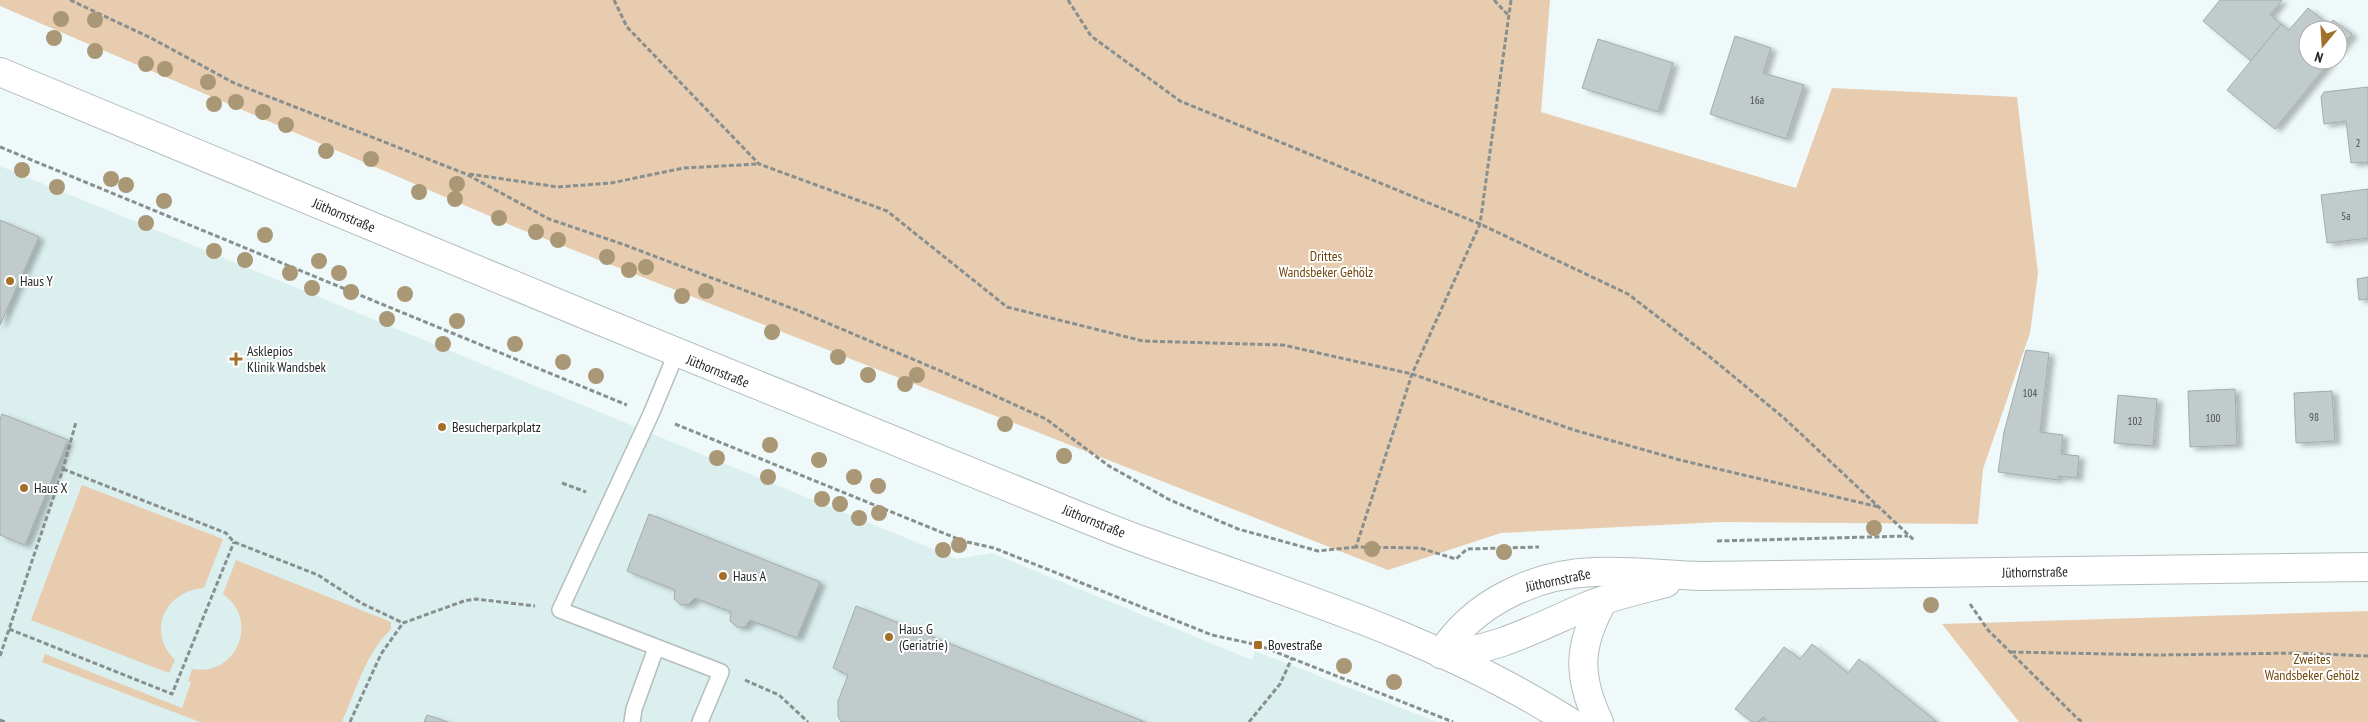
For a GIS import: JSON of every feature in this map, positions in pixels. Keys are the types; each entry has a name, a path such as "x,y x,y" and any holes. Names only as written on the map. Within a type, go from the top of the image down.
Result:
{"main road":[{"name":"Jüthornstraße","path":"0,72 676,354 1142,541 1316,603 1441,654 1457,654 1490,645 1537,629 1602,601 1650,587 1702,576"},
{"name":"Jüthornstraße","path":"1441,654 1452,639 1482,609 1522,587 1555,578 1593,572 1702,576 2368,567"},
{"path":"1599,722 1584,674 1583,652 1585,637 1602,601"},
{"path":"1441,654 1530,698 1570,722"}],"lane":[{"path":"676,354 651,414 560,610 721,672 700,722"},
{"path":"632,722 634,709 656,648"}],"path":[{"path":"70,0 150,38 234,83 466,174 549,219 625,245 799,311 943,372 1046,419 1109,466 1170,500 1238,529 1318,550 1356,547 1420,548 1456,560"},
{"path":"614,0 627,27 758,164"},
{"path":"1068,0 1091,36 1180,101 1480,224 1628,294 1710,357 1776,412 1879,506 1947,573 1988,630 2083,722"},
{"path":"1494,0 1509,16"},
{"path":"1356,547 1412,374 1480,224 1511,0"},
{"path":"0,147 963,541 994,548 1212,635 1258,645 1453,722"},
{"path":"466,174 558,187 611,182 684,168 758,164 886,211 1007,308 1143,341 1283,345 1412,374 1584,433 1680,460 1879,506"},
{"path":"0,656 63,469 76,422"},
{"path":"63,469 226,533 234,542 318,575 361,603 403,623"},
{"path":"9,629 172,694 234,542"},
{"path":"350,722 381,654 403,623 464,601 476,599 560,610"},
{"path":"2010,652 2159,655 2299,653 2368,656"},
{"path":"1249,722 1280,684 1292,658"},
{"path":"721,672 760,685 779,695 808,722"},
{"path":"0,720 5,722"}],"shaded area":[{"name":"Asklepios Klinik Wandsbek","path":"0,166 957,559 992,553 1252,660 1255,651 1437,722 0,722"}],"green space":[{"name":"Drittes Wandsbeker Gehölz","path":"0,0 1550,0 1541,112 1796,188 1832,88 2017,97 2038,273 2030,333 1983,469 1978,524 1721,522 1501,533 1388,570 515,227 0,6"},
{"path":"82,485 223,539 204,588 179,596 170,604 164,614 161,625 162,637 166,649 175,660 169,673 31,620"},
{"path":"236,560 391,622 391,629 368,661 342,722 200,722 42,662 45,654 182,708 191,682 188,681 192,669 208,669 221,664 231,656 238,644 241,631 240,618 234,605 223,594"},
{"name":"Zweites Wandsbeker Gehölz","path":"2368,611 2368,722 2019,722 1942,624"}],"building":[{"path":"2220,0 2282,0 2270,15 2281,24 2251,61 2203,21"},
{"path":"2308,8 2323,20 2298,20 2298,70 2323,70 2275,129 2227,90 2281,24 2289,30"},
{"path":"2348,31 2352,34 2348,39"},
{"path":"1735,36 1771,48 1763,73 1804,85 1786,139 1710,114"},
{"path":"1598,39 1673,63 1658,112 1582,88"},
{"path":"2368,87 2368,162 2351,163 2346,121 2324,124 2321,97 2324,92"},
{"path":"2368,189 2368,238 2327,243 2321,195"},
{"name":"Haus Y","path":"0,220 39,237 0,325"},
{"path":"2368,277 2368,299 2359,300 2357,279"},
{"path":"2026,350 2049,353 2040,432 2063,435 2061,454 2079,456 2077,478 2058,476 2058,480 1998,472 2004,432"},
{"path":"2235,389 2237,445 2190,447 2188,391"},
{"path":"2332,391 2335,441 2296,443 2294,393"},
{"path":"2118,395 2157,399 2153,446 2114,443"},
{"name":"Haus X","path":"2,414 68,440 25,545 0,535 0,419"},
{"name":"Haus A","path":"649,514 820,582 797,638 750,620 745,627 737,627 730,621 731,612 695,598 689,604 681,605 674,599 675,590 627,571"},
{"name":"Haus G (Geriatrie)","path":"856,606 1145,722 841,722 838,716 838,701 848,675 833,668"},
{"path":"1812,644 1848,673 1859,659 1937,722 1769,722 1763,717 1758,722 1752,722 1735,709 1784,647 1800,659"},
{"path":"427,715 448,722 424,722"}],"place":[{"name":"Haus Y","path":"10,281"},
{"name":"Asklepios Klinik Wandsbek","path":"236,359"},
{"name":"Besucherparkplatz","path":"442,427"},
{"name":"Haus X","path":"24,488"},
{"name":"Haus A","path":"723,576"},
{"name":"Haus G (Geriatrie)","path":"889,637"},
{"name":"Bovestraße","path":"1258,645"}]}
